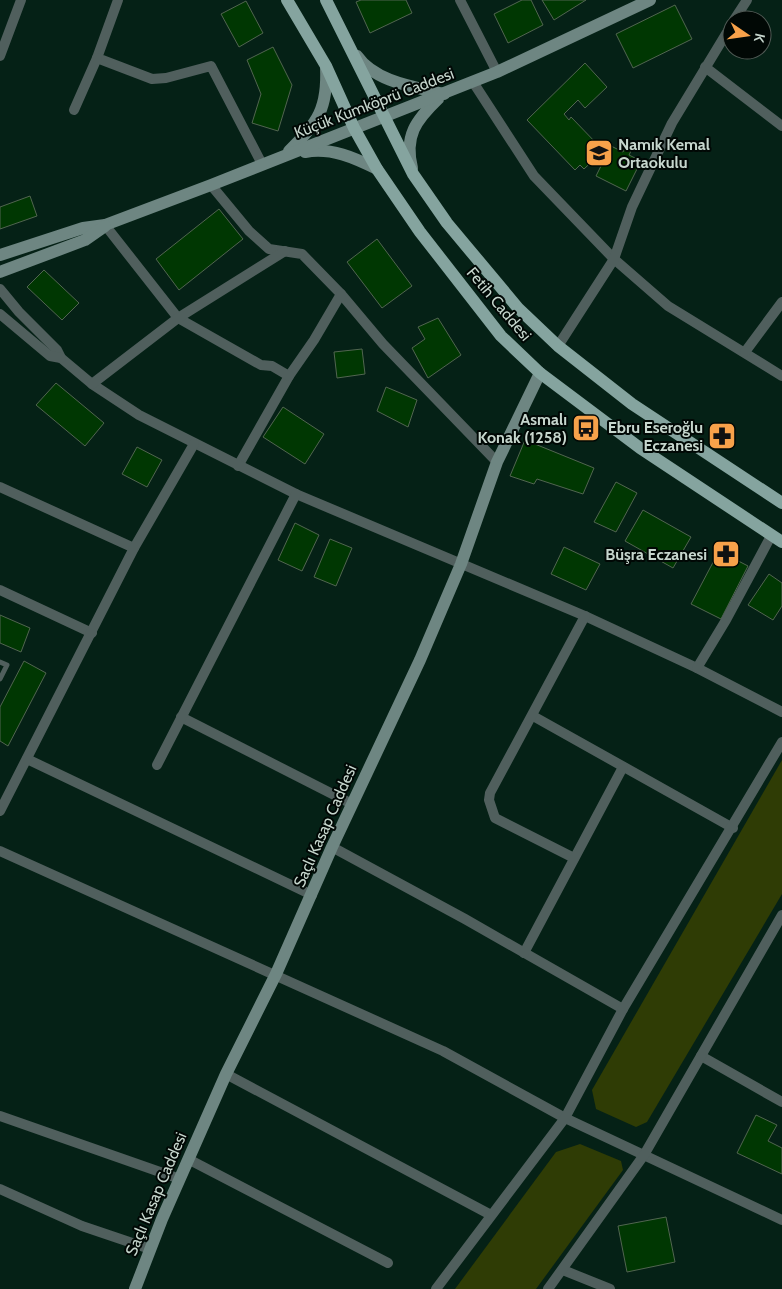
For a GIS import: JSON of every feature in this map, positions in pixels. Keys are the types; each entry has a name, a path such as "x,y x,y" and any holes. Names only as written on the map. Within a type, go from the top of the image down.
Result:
{"main road":[{"name":"Fetih Caddesi","path":"287,0 326,66 354,128 377,169 420,232 495,329 540,373 640,448 776,539"},
{"name":"Fetih Caddesi","path":"326,0 413,174 447,223 512,301 558,346 632,404 782,503"}],"street":[{"path":"0,56 21,0"},
{"path":"74,110 97,58 118,0"},
{"path":"460,0 497,72"},
{"name":"Küçük Kumköprü Caddesi","path":"105,225 444,94 497,72 650,0"},
{"path":"342,34 364,66 387,78 444,94"},
{"path":"558,346 614,259 632,207 672,123 722,40"},
{"path":"97,58 152,79 166,78 211,66 262,164"},
{"path":"285,155 319,117 327,92 326,66"},
{"path":"705,67 782,126"},
{"path":"472,82 534,176 614,259 668,306 782,376"},
{"path":"413,174 408,154 412,132 422,114 444,94"},
{"path":"285,155 312,150 338,153 355,158 377,169"},
{"path":"212,185 249,231 269,248 302,254 341,294 382,344 497,462"},
{"path":"0,255 83,228 105,225"},
{"path":"1,272 85,240 105,225"},
{"path":"105,225 178,318 261,365 272,366 289,376"},
{"path":"92,384 178,318 285,251"},
{"path":"0,289 19,312 57,350 61,358 92,384 140,415 296,494 585,616 696,668 782,712"},
{"path":"238,466 289,376 314,340 341,294"},
{"path":"745,352 782,302"},
{"path":"0,314 50,356 61,358"},
{"name":"Saçlı Kasap Caddesi","path":"135,1289 150,1249 226,1074 276,974 332,847 420,660 461,564 497,462 540,373"},
{"path":"0,811 134,548 194,444"},
{"path":"0,487 134,548"},
{"path":"157,766 296,494"},
{"path":"696,668 776,539"},
{"path":"0,590 92,633"},
{"path":"574,858 495,818 489,800 490,793 585,616"},
{"path":"533,716 733,828"},
{"path":"181,717 352,804"},
{"path":"436,1289 566,1118 623,1010 733,828 782,742"},
{"path":"27,759 312,895"},
{"path":"524,953 623,767"},
{"path":"332,847 623,1010"},
{"path":"0,851 443,1051 566,1118 782,1220"},
{"path":"548,1289 644,1154 782,914"},
{"path":"701,1056 782,1102"},
{"path":"226,1074 491,1216"},
{"path":"0,1116 180,1179"},
{"path":"188,1160 388,1263"},
{"path":"0,1189 82,1226 150,1249"},
{"path":"563,1270 610,1289"}],"lane":[{"path":"0,662 7,665 0,679"}],"green space":[{"path":"782,760 782,894 647,1122 636,1127 596,1109 592,1090"},
{"path":"580,1144 621,1161 623,1170 536,1289 455,1289 556,1152"}],"building":[{"path":"361,0 406,0 412,13 370,33 356,2"},
{"path":"522,0 531,0 543,25 508,43 494,14"},
{"path":"542,0 586,0 554,20"},
{"path":"246,1 263,33 239,47 221,14"},
{"path":"675,5 692,39 633,68 616,34"},
{"path":"273,47 292,85 278,131 252,123 261,94 247,60"},
{"path":"585,63 607,87 585,108 578,100 564,114 569,120 571,117 599,146 597,149 601,153 584,169 580,165 575,170 527,120"},
{"path":"611,146 623,152 625,148 631,151 629,155 641,161 626,191 596,176"},
{"path":"30,196 37,216 0,229 0,207"},
{"path":"219,209 243,239 179,290 156,259"},
{"path":"377,239 412,286 382,308 347,262"},
{"path":"44,270 79,303 62,320 27,287"},
{"path":"438,318 461,355 428,378 412,348 425,339 418,327"},
{"path":"362,349 365,374 337,378 334,352"},
{"path":"56,383 104,423 85,446 36,405"},
{"path":"386,387 417,400 408,427 377,411"},
{"path":"283,407 324,434 305,464 263,437"},
{"path":"525,440 594,468 583,494 537,479 534,484 510,476"},
{"path":"137,447 162,460 147,487 122,474"},
{"path":"616,482 637,493 616,532 594,522"},
{"path":"643,510 691,537 673,568 625,541"},
{"path":"295,523 319,535 302,571 278,560"},
{"path":"330,539 352,548 336,586 314,577"},
{"path":"564,547 600,564 586,590 551,574"},
{"path":"719,551 748,566 721,619 691,604"},
{"path":"769,574 782,583 782,606 773,620 748,605"},
{"path":"0,615 30,628 21,652 0,643"},
{"path":"24,661 46,673 8,746 0,741 0,707"},
{"path":"756,1115 777,1125 768,1141 782,1148 782,1174 737,1153"},
{"path":"666,1217 675,1262 627,1272 618,1226"}],"place":[{"name":"Namık Kemal Ortaokulu","path":"599,153"},
{"name":"Asmalı Konak (1258)","path":"586,428"},
{"name":"Ebru Eseroğlu Eczanesi","path":"722,436"},
{"name":"Büşra Eczanesi","path":"726,554"}]}
